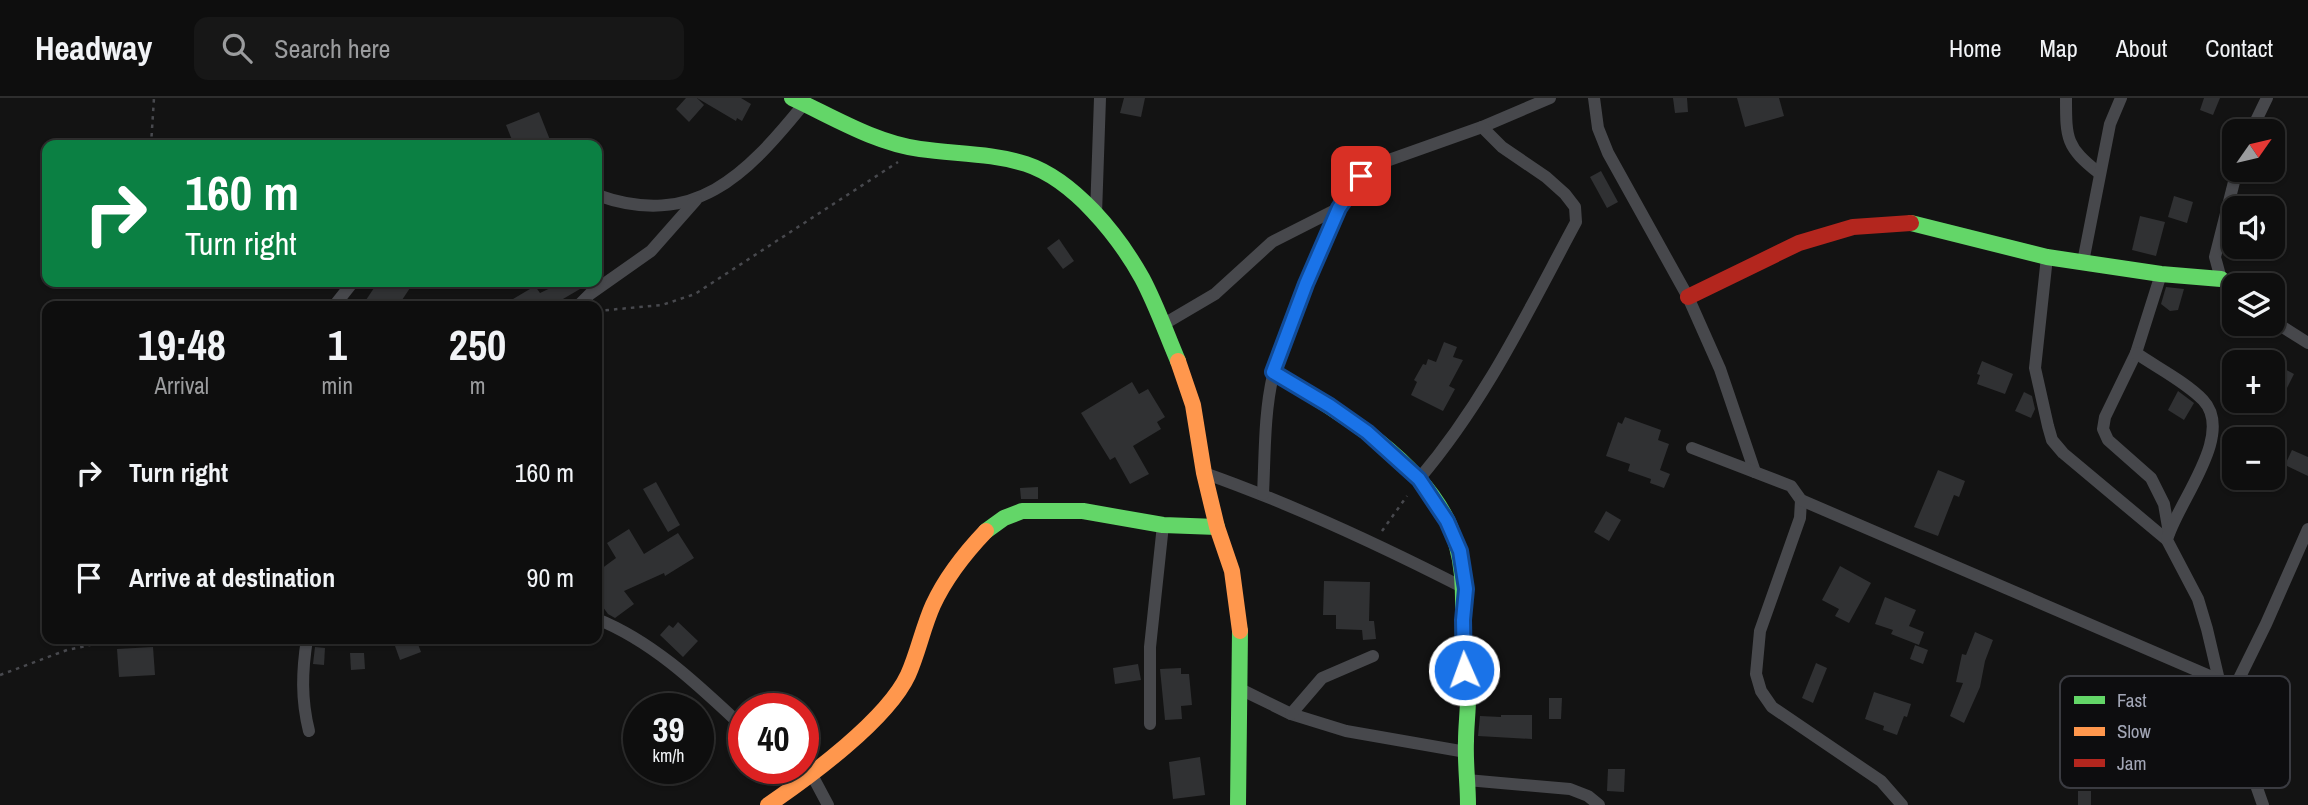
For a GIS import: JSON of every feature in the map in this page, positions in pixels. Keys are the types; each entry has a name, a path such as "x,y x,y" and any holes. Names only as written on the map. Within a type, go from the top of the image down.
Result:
{"street":[{"path":"1096,214 1100,98"},
{"path":"1263,494 1266,407 1273,372 1301,295 1339,208 1361,176 1375,164 1482,127 1550,98"},
{"path":"1594,98 1598,128 1608,153 1688,297 1720,369 1755,472"},
{"path":"2066,98 2066,125 2070,145 2078,157 2099,173"},
{"path":"2083,262 2110,124 2121,98"},
{"path":"2257,119 2267,98"},
{"path":"602,285 640,261 696,200 738,176 766,149 797,101 876,137 919,149 961,152 1026,164 1053,177 1079,196 1125,250 1143,280 1164,324 1193,405 1204,473 1217,527 1232,570 1240,619 1238,805"},
{"path":"1419,479 1451,441 1492,379 1576,222 1575,207 1565,194 1546,177 1502,147 1482,127"},
{"path":"1688,297 1799,243 1853,227 1915,223 2047,257 2161,274 2221,279 2215,257 2234,182"},
{"path":"602,197 653,206 696,200"},
{"path":"1164,324 1215,294 1272,242 1339,208"},
{"path":"2047,257 2035,369 2052,440 2063,453 2168,537"},
{"path":"2161,274 2136,353 2105,417 2103,429 2108,440 2151,478 2164,504 2168,537 2198,599 2218,676"},
{"path":"338,301 350,287"},
{"path":"584,301 599,287"},
{"path":"2285,329 2308,343"},
{"path":"2136,353 2202,398 2211,410 2214,427 2203,466 2168,537"},
{"path":"1273,372 1367,432 1419,479 1447,521 1460,551 1466,589 1463,646 1468,698 1468,805"},
{"path":"1692,448 1791,486 1801,500 2210,676"},
{"path":"1204,473 1263,494 1374,542 1466,589"},
{"path":"1801,500 1800,518 1760,631 1756,674 1761,691 1772,706 1881,781 1902,805"},
{"path":"819,769 883,710 907,677 933,605 948,578 986,531 1004,519 1022,511 1083,511 1163,525 1217,527"},
{"path":"1150,724 1150,647 1163,525"},
{"path":"2240,676 2308,529"},
{"path":"602,622 637,639 668,661 728,714"},
{"path":"306,644 302,691 309,731"},
{"path":"1291,714 1322,678 1373,656"},
{"path":"1238,688 1291,714 1346,731 1466,752"},
{"path":"1467,780 1570,789 1588,796 1599,805"},
{"path":"768,805 797,784"},
{"path":"817,784 828,805"},
{"path":"2257,788 2263,805"}],"path":[{"path":"151,140 154,98"},
{"path":"602,311 662,305 695,294 919,149"},
{"path":"1374,542 1419,479"},
{"path":"0,675 67,650 95,644"}],"building":[{"path":"686,98 697,98 704,105 689,122 676,109"},
{"path":"697,98 741,98 751,104 742,121 737,118 736,121"},
{"path":"1124,98 1145,98 1141,117 1120,113"},
{"path":"1673,98 1687,98 1688,112 1675,113"},
{"path":"1737,98 1779,98 1784,116 1745,127"},
{"path":"2204,98 2220,98 2213,115 2200,110"},
{"path":"539,112 550,140 512,140 506,125"},
{"path":"1601,171 1618,202 1607,208 1590,177"},
{"path":"2174,196 2193,202 2187,223 2168,217"},
{"path":"2140,216 2165,222 2156,256 2132,250"},
{"path":"1059,239 1074,261 1063,269 1047,248"},
{"path":"375,287 411,287 401,301 365,301"},
{"path":"533,287 540,293 553,287 583,287 560,301 510,301"},
{"path":"2166,287 2184,289 2178,310 2170,311 2161,304"},
{"path":"1444,342 1457,347 1453,357 1463,360 1449,386 1455,389 1443,411 1411,395 1417,382 1414,380 1423,364 1426,365 1428,359 1436,362"},
{"path":"1982,361 2013,374 2005,394 1977,384 1980,375 1977,374"},
{"path":"2285,369 2294,374 2285,390"},
{"path":"1132,382 1139,394 1148,389 1165,417 1157,422 1161,429 1133,446 1149,474 1130,484 1115,457 1110,460 1081,413"},
{"path":"2178,391 2194,403 2184,420 2168,410"},
{"path":"2024,392 2032,396 2035,409 2031,418 2015,411"},
{"path":"1625,417 1661,430 1658,440 1669,444 1660,470 1670,474 1664,488 1650,483 1651,479 1628,471 1630,464 1606,456 1618,422 1622,424"},
{"path":"2292,450 2308,457 2308,476 2285,465"},
{"path":"1938,470 1965,481 1959,497 1954,495 1938,536 1914,527"},
{"path":"656,482 680,525 668,532 643,489"},
{"path":"1038,487 1038,499 1021,499 1020,488"},
{"path":"1606,511 1621,520 1609,541 1594,532"},
{"path":"629,529 644,554 678,533 694,558 665,576 664,573 624,591 634,604 615,618 602,606 602,568 616,558 607,543"},
{"path":"1840,566 1871,583 1849,623 1835,616 1839,609 1822,600"},
{"path":"1324,581 1370,582 1369,621 1374,621 1376,639 1363,640 1362,630 1336,629 1336,615 1323,615"},
{"path":"1885,597 1916,610 1909,626 1924,632 1919,645 1891,634 1893,630 1875,624"},
{"path":"678,622 698,641 683,657 660,635 669,625 673,628"},
{"path":"1975,632 1993,640 1985,661 1980,687 1964,723 1950,716 1963,683 1956,682 1962,654 1966,655"},
{"path":"418,644 421,652 400,660 395,646"},
{"path":"1915,645 1928,650 1923,664 1910,659"},
{"path":"153,647 155,675 119,677 117,649"},
{"path":"315,647 325,648 324,665 313,664"},
{"path":"350,653 364,653 365,669 351,670"},
{"path":"1816,663 1827,668 1813,703 1802,698"},
{"path":"1138,664 1141,680 1115,684 1113,668"},
{"path":"1181,668 1181,674 1189,674 1192,705 1181,706 1182,719 1165,720 1160,669"},
{"path":"1874,692 1911,704 1897,735 1883,730 1884,726 1865,719"},
{"path":"1549,698 1562,698 1561,719 1549,719"},
{"path":"1532,715 1532,739 1478,736 1480,716"},
{"path":"1200,757 1205,795 1173,799 1169,762"},
{"path":"1608,769 1625,769 1624,792 1607,791"},
{"path":"2078,791 2091,791 2091,805 2078,805"}],"traffic: fast":[{"path":"792,98 887,141 920,149 1013,160 1044,172 1061,183 1093,211 1132,261 1152,298 1178,361"},
{"path":"1911,223 2047,257 2161,274 2221,279"},
{"path":"1273,372 1347,418 1396,456 1435,499 1449,524 1462,571 1463,650 1468,698 1468,805"},
{"path":"986,531 1004,518 1022,511 1083,511 1163,525 1217,527"},
{"path":"1238,805 1240,631"}],"traffic: slow":[{"path":"1178,361 1193,405 1204,473 1217,527 1232,571 1240,631"},
{"path":"768,805 846,746 898,692 912,667 929,613 938,595 956,566 986,531"}],"traffic: jam":[{"path":"1688,297 1799,243 1853,227 1911,223"}],"route":[{"path":"1361,176 1339,208 1283,340 1273,372 1367,432 1419,479 1447,521 1460,551 1466,589 1463,620 1464,670"}]}
